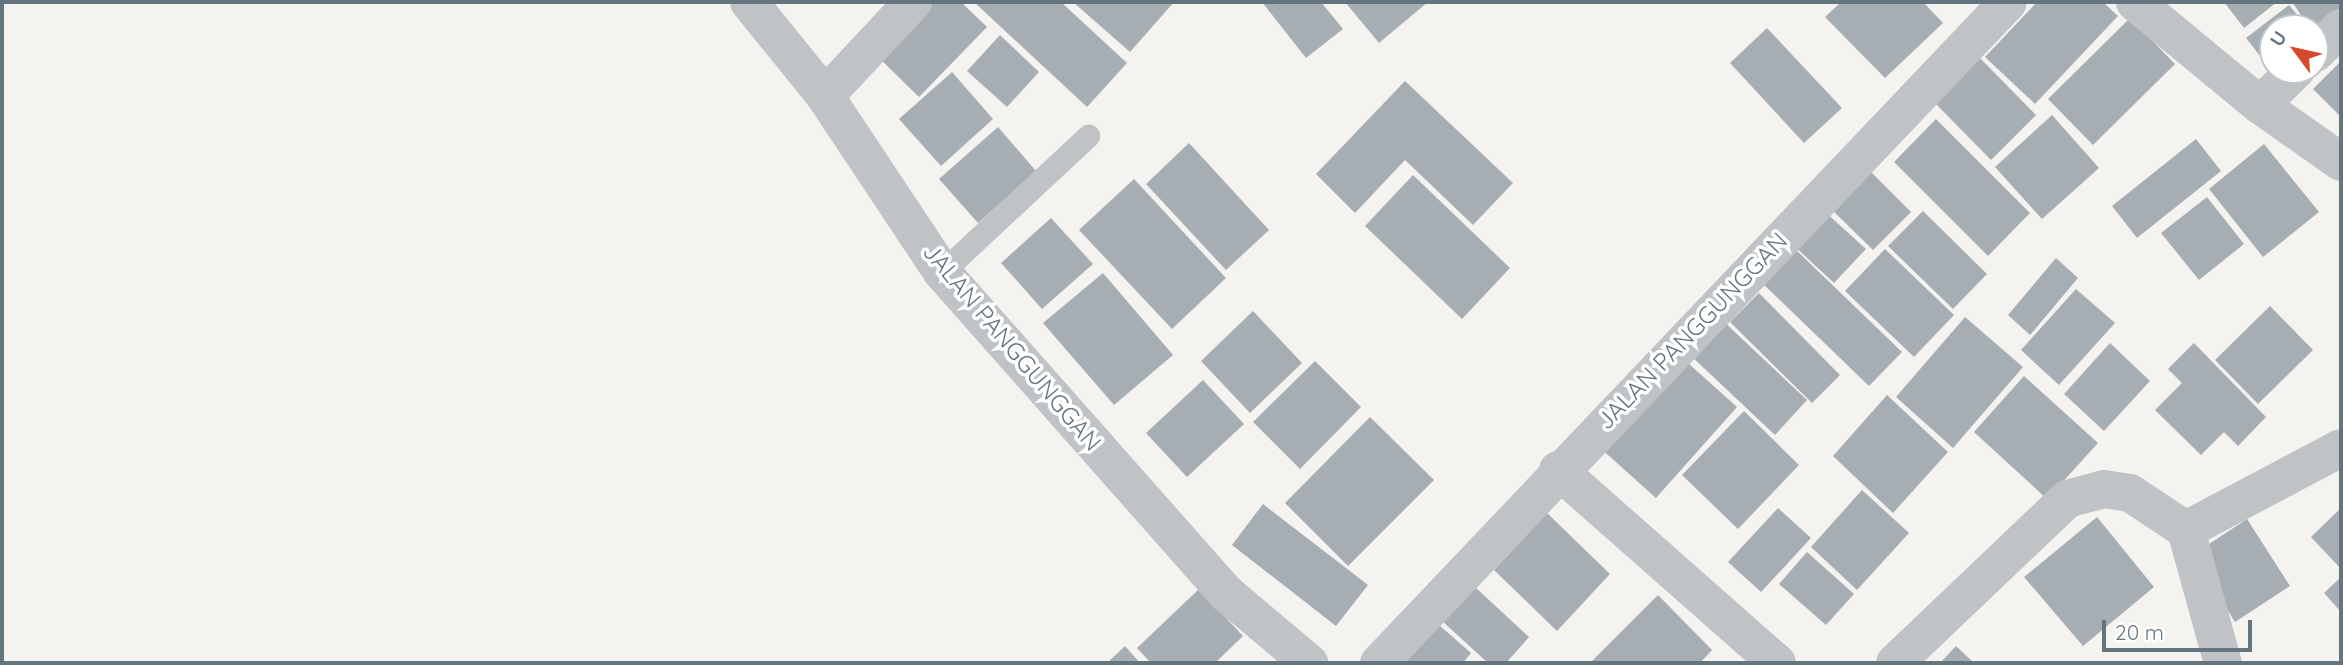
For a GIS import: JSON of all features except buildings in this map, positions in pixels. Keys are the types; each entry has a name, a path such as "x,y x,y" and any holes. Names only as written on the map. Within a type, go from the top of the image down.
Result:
{"street":[{"name":"JALAN PANGGUNGGAN","path":"749,2 825,96 942,272 1226,593 1309,663"},
{"path":"825,96 913,2"},
{"name":"JALAN PANGGUNGGAN","path":"1379,663 1558,470 2008,2"},
{"path":"2135,2 2260,105 2341,162"},
{"path":"2260,105 2282,84"},
{"path":"2186,530 2341,448"},
{"path":"1558,470 1777,663"},
{"path":"1895,663 2067,499 2104,489 2130,493 2186,530 2222,663"}],"lane":[{"path":"942,272 1088,136"}]}
